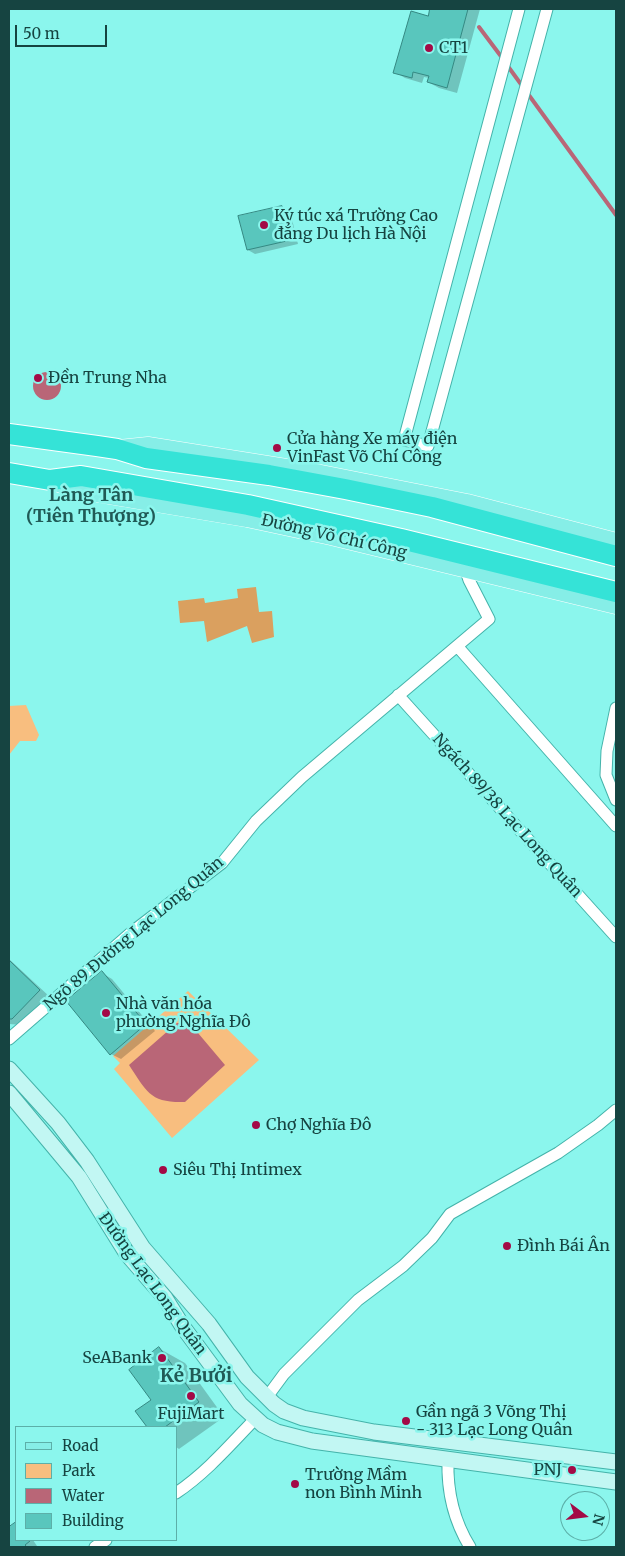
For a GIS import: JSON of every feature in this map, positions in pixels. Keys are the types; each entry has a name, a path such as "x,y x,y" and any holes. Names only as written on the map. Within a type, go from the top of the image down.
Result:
{"highway":[{"path":"9,434 117,449 146,458 269,475 432,507 616,556"},
{"name":"Đường Võ Chí Công","path":"9,473 50,480 82,476 248,505 401,539 616,592"}],"main road":[{"path":"117,449 148,446 344,478 468,503 616,542"},
{"name":"Đường Võ Chí Công","path":"50,480 80,490 247,518 616,605"},
{"name":"Đường Lạc Long Quân","path":"9,1069 58,1123 87,1161 143,1248 209,1324 247,1377 284,1411 303,1418 374,1432 616,1462"},
{"path":"13,1098 29,1091"},
{"name":"Đường Lạc Long Quân","path":"13,1098 79,1177 127,1254 165,1298 183,1327 221,1379 240,1404 255,1419 277,1432 299,1438 616,1482"},
{"path":"115,1235 128,1226"},
{"path":"484,1446 484,1464"}],"street":[{"path":"519,9 404,440 428,446 547,9"},
{"name":"Ngõ 89 Đường Lạc Long Quân","path":"9,1039 132,932 222,863 256,822 302,777 488,619 465,568"},
{"path":"457,646 616,826"},
{"name":"Ngách 89/38 Lạc Long Quân","path":"398,694 616,937"},
{"path":"616,713 606,752 606,775 616,800"},
{"path":"267,1397 284,1374 358,1300 403,1266 432,1238 450,1214 558,1153 616,1110"},
{"path":"178,1491 213,1463 255,1419"},
{"path":"448,1460 448,1478 457,1523 470,1547"}],"green space":[{"path":"26,705 39,735 36,741 20,741 9,755 9,706"},
{"path":"188,991 259,1060 172,1138 114,1069 120,1063 113,1056"}],"shaded area":[{"path":"256,587 259,612 272,611 274,637 252,643 247,626 207,642 204,621 180,623 178,601 204,598 205,603 238,598 237,589"}],"water":[{"path":"47,372 57,376 61,386 57,396 47,400 37,396 33,386 37,376"},
{"path":"177,1023 189,1025 225,1065 185,1102 173,1102 157,1098 145,1089 129,1065"}],"building":[{"name":"CT1","path":"430,9 468,9 447,88 427,82 429,76 413,72 412,78 393,73 411,11 428,16"},
{"name":"Ký túc xá Trường Cao đẳng Du lịch Hà Nội","path":"282,206 291,240 247,250 238,216"},
{"path":"9,960 40,990 12,1019 9,1019"},
{"name":"Nhà văn hóa phường Nghĩa Đô","path":"102,971 146,1024 110,1055 66,1001"},
{"path":"159,1347 199,1402 166,1426 146,1426 135,1411 151,1400 129,1370"},
{"path":"15,1523 15,1541 30,1541 25,1545 27,1547 9,1547 9,1527"}],"waterway":[{"path":"479,27 503,59"},
{"path":"507,65 616,215"}],"place":[{"name":"CT1","path":"429,48"},
{"name":"Ký túc xá Trường Cao đẳng Du lịch Hà Nội","path":"264,225"},
{"name":"Đền Trung Nha","path":"38,378"},
{"name":"Cửa hàng Xe máy điện VinFast Võ Chí Công","path":"277,448"},
{"name":"Nhà văn hóa phường Nghĩa Đô","path":"106,1013"},
{"name":"Chợ Nghĩa Đô","path":"256,1125"},
{"name":"Siêu Thị Intimex","path":"163,1170"},
{"name":"Đình Bái Ân","path":"507,1246"},
{"name":"SeABank","path":"162,1358"},
{"name":"FujiMart","path":"191,1396"},
{"name":"Gần ngã 3 Võng Thị - 313 Lạc Long Quân","path":"406,1421"},
{"name":"PNJ","path":"572,1470"},
{"name":"Trường Mầm non Bình Minh","path":"295,1484"}],"district":[{"name":"Làng Tân (Tiên Thượng)","path":"91,506"},
{"name":"Kẻ Bưởi","path":"196,1377"}]}
